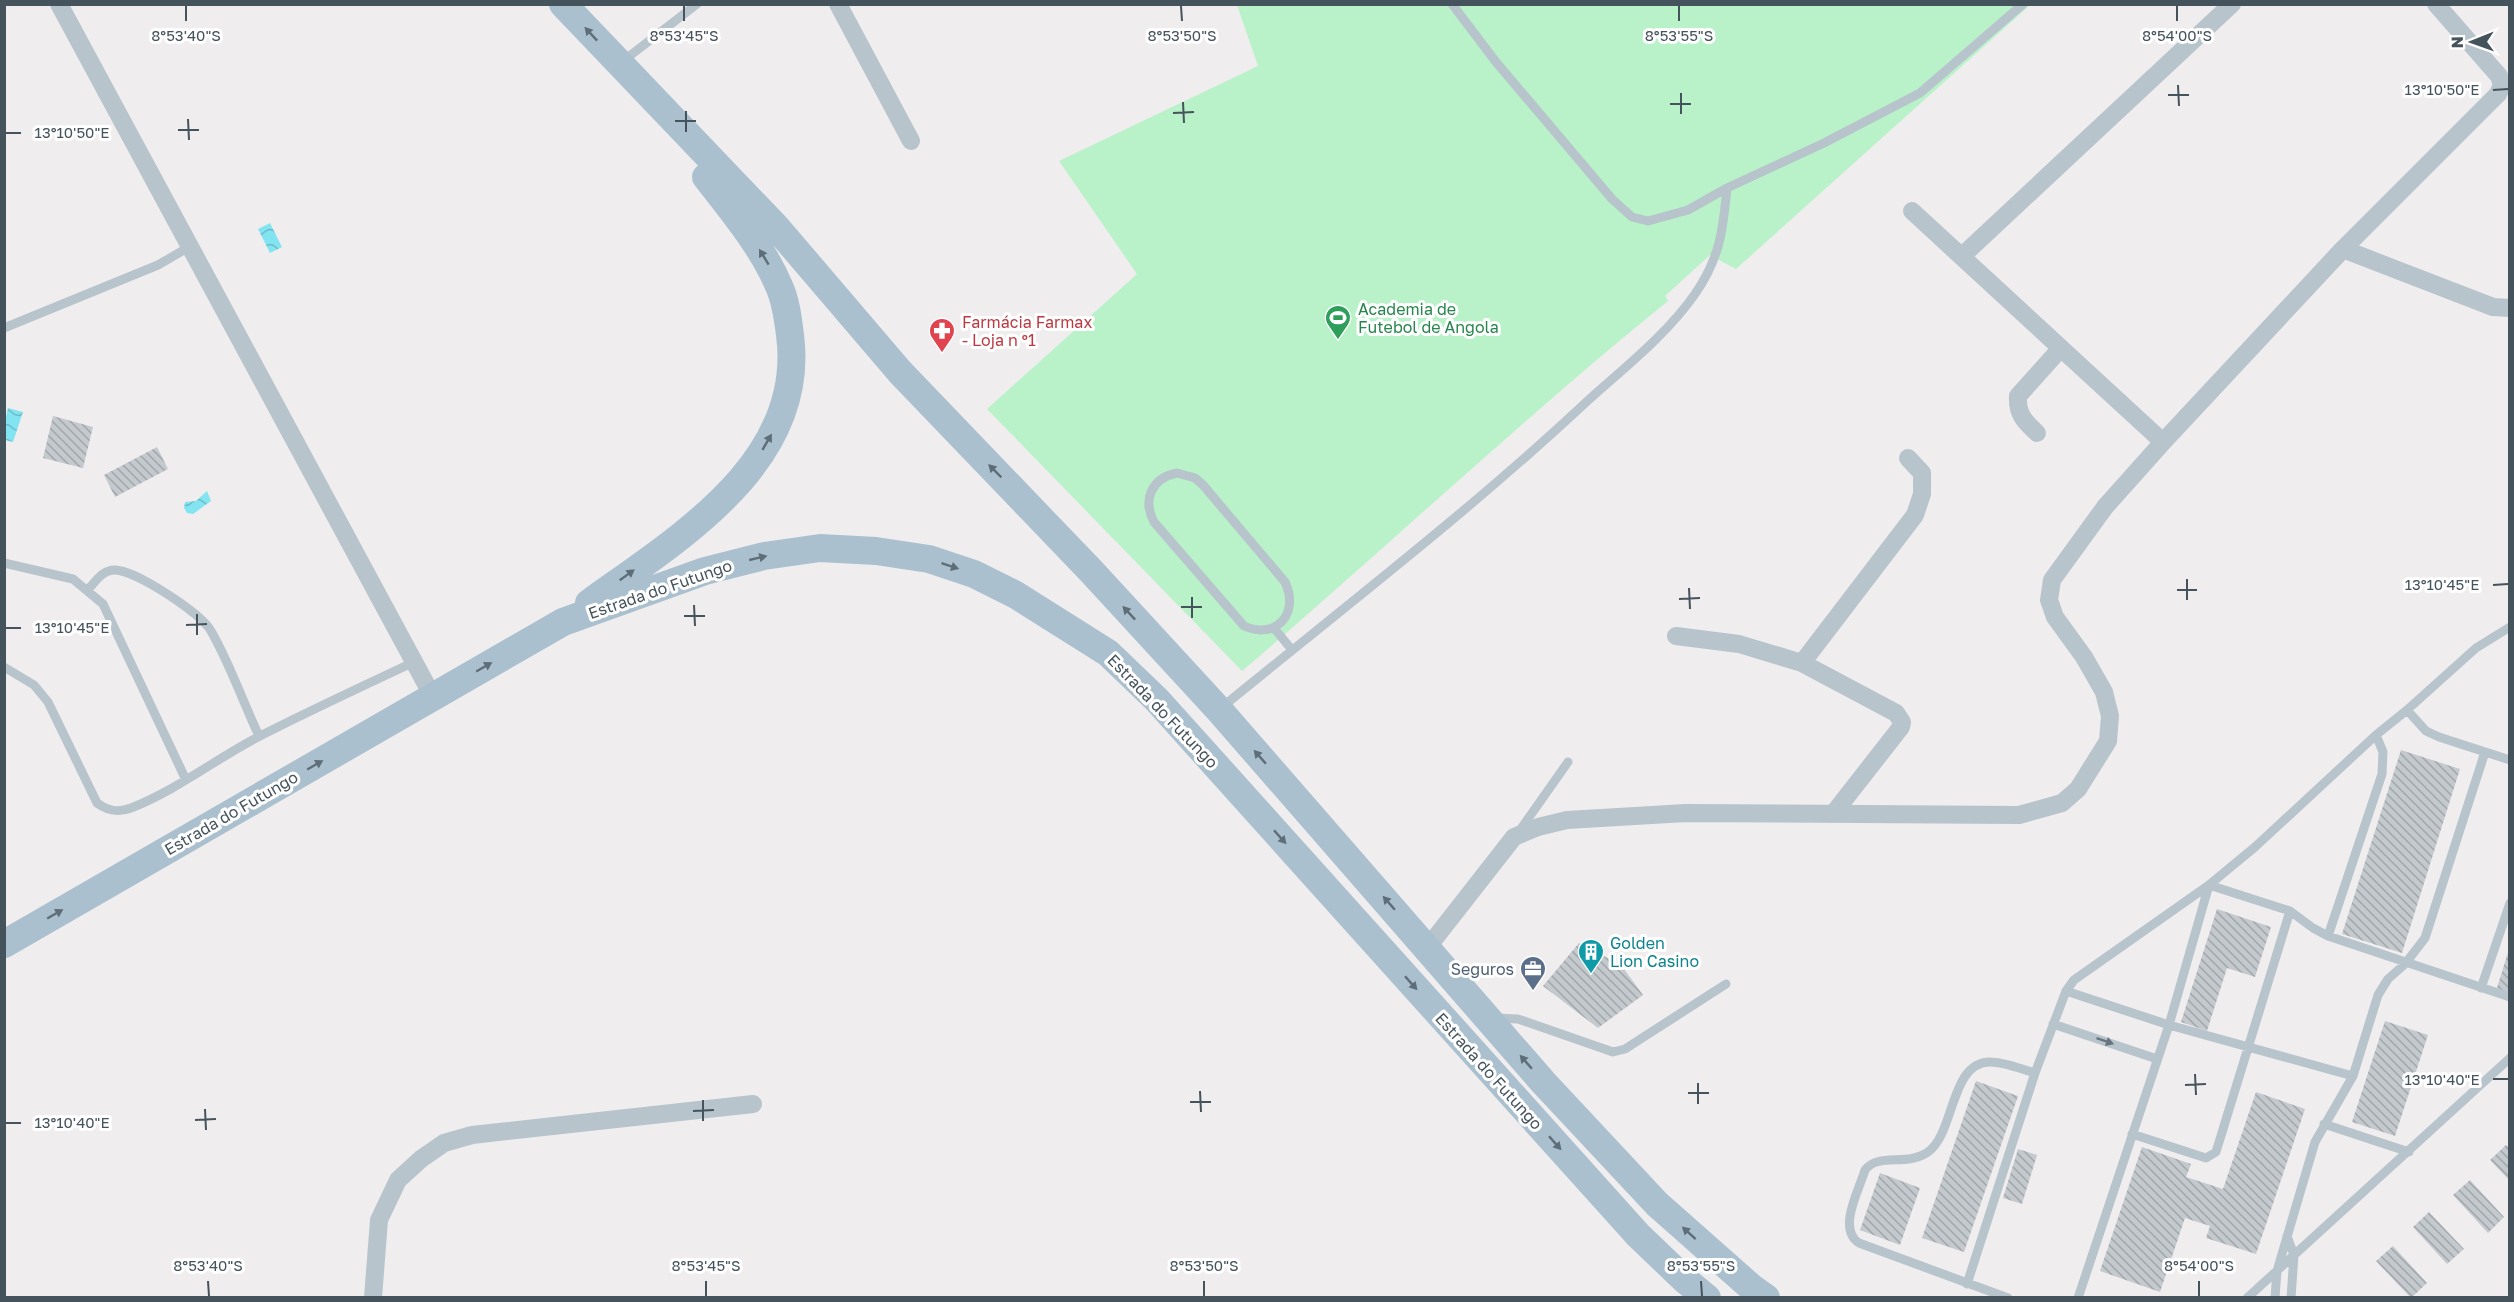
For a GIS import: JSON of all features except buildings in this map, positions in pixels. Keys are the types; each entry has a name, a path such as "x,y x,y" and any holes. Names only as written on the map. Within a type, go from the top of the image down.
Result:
{"main road":[{"name":"Estrada do Futungo","path":"563,4 777,228 900,372 1092,572 1219,710 1544,1082 1657,1204 1766,1298"},
{"path":"563,622 696,525 744,476 777,423 784,404 791,365 788,317 780,288 765,258 748,231 618,64"},
{"name":"Estrada do Futungo","path":"4,944 563,622 705,571 764,556 820,548 876,551 929,559 974,574 1016,595 1108,653 1157,700 1638,1235 1707,1298"}],"street":[{"path":"58,4 434,697"},
{"path":"838,4 911,141"},
{"path":"1962,256 2232,4"},
{"path":"1428,947 1514,837 1538,827 1567,820 1686,813 2019,815 2062,803 2078,789 2108,741 2110,716 2104,692 2055,617 2049,600 2052,580 2105,507 2163,442 2343,249 2498,94 2502,85 2499,76 2436,4"},
{"path":"1912,211 2163,442"},
{"path":"2343,249 2493,307 2510,308"},
{"path":"2037,433 2021,417 2018,396 2061,348"},
{"path":"1802,663 1915,515 1922,494 1922,473 1908,458"},
{"path":"1676,636 1739,644 1802,663 1896,713 1902,722 1901,727 1833,814"},
{"path":"373,1298 379,1220 398,1180 421,1159 444,1143 484,1133 753,1104"}],"lane":[{"path":"618,64 697,4"},
{"path":"1452,4 1547,124 1612,199 1632,218 1648,221 1688,210 1727,188 1824,143 1920,93 2023,4"},
{"path":"1219,710 1526,457 1666,328 1694,295 1711,267 1723,234 1727,188"},
{"path":"4,328 158,265 189,247"},
{"path":"1177,473 1195,478 1285,582 1291,602 1282,621 1274,628 1254,630 1244,626 1154,522 1148,503 1154,486 1160,479 1177,473"},
{"path":"4,563 73,579 103,604 186,780"},
{"path":"87,591 103,573 114,570 130,573 193,610 211,630 259,736"},
{"path":"1967,1284 2035,1073 2066,991 2074,980 2209,885 2476,648 2510,627"},
{"path":"1274,628 1292,650"},
{"path":"4,668 34,685 48,702 97,803 107,810 119,811 132,808 186,780 259,736 414,662"},
{"path":"2407,710 2426,731 2439,738 2510,760"},
{"path":"2328,936 2382,774 2383,752 2376,735"},
{"path":"2275,1298 2277,1271 2315,1142 2353,1076 2378,995 2388,979 2405,964 2425,938 2485,752"},
{"path":"1514,837 1568,762"},
{"path":"2209,885 2290,911 2328,936 2405,964 2510,997"},
{"path":"2078,1298 2169,1025 2209,885"},
{"path":"2481,988 2510,903"},
{"path":"2132,1134 2206,1158 2216,1152 2290,911"},
{"path":"1488,1018 1518,1019 1613,1052 1625,1049 1726,984"},
{"path":"2066,991 2169,1025 2353,1076"},
{"path":"2053,1024 2157,1059"},
{"path":"2247,1298 2510,1058"},
{"path":"2008,1298 1859,1243 1853,1239 1849,1231 1852,1210 1865,1170 1869,1165 1880,1161 1912,1160 1932,1149 1939,1141 1962,1081 1977,1064 1991,1062 2035,1073"},
{"path":"2324,1124 2409,1152"},
{"path":"2287,1236 2294,1255 2291,1298"}],"green space":[{"name":"Academia de Futebol de Angola","path":"1237,5 2030,5 1736,269 1710,255 1665,296 1668,301 1560,391 1242,671 987,409 1137,274 1059,161 1258,66"}],"water":[{"path":"270,223 282,247 270,253 258,229"},
{"path":"8,408 23,412 13,442 5,440"},
{"path":"207,491 211,501 193,514 187,513 184,508 185,502 196,501"}],"place":[{"name":"Academia de Futebol de Angola","path":"1338,341"},
{"name":"Farmácia Farmax - Loja n º1","path":"942,354"},
{"name":"Golden Lion Casino","path":"1591,975"},
{"name":"Seguros","path":"1533,992"}]}
